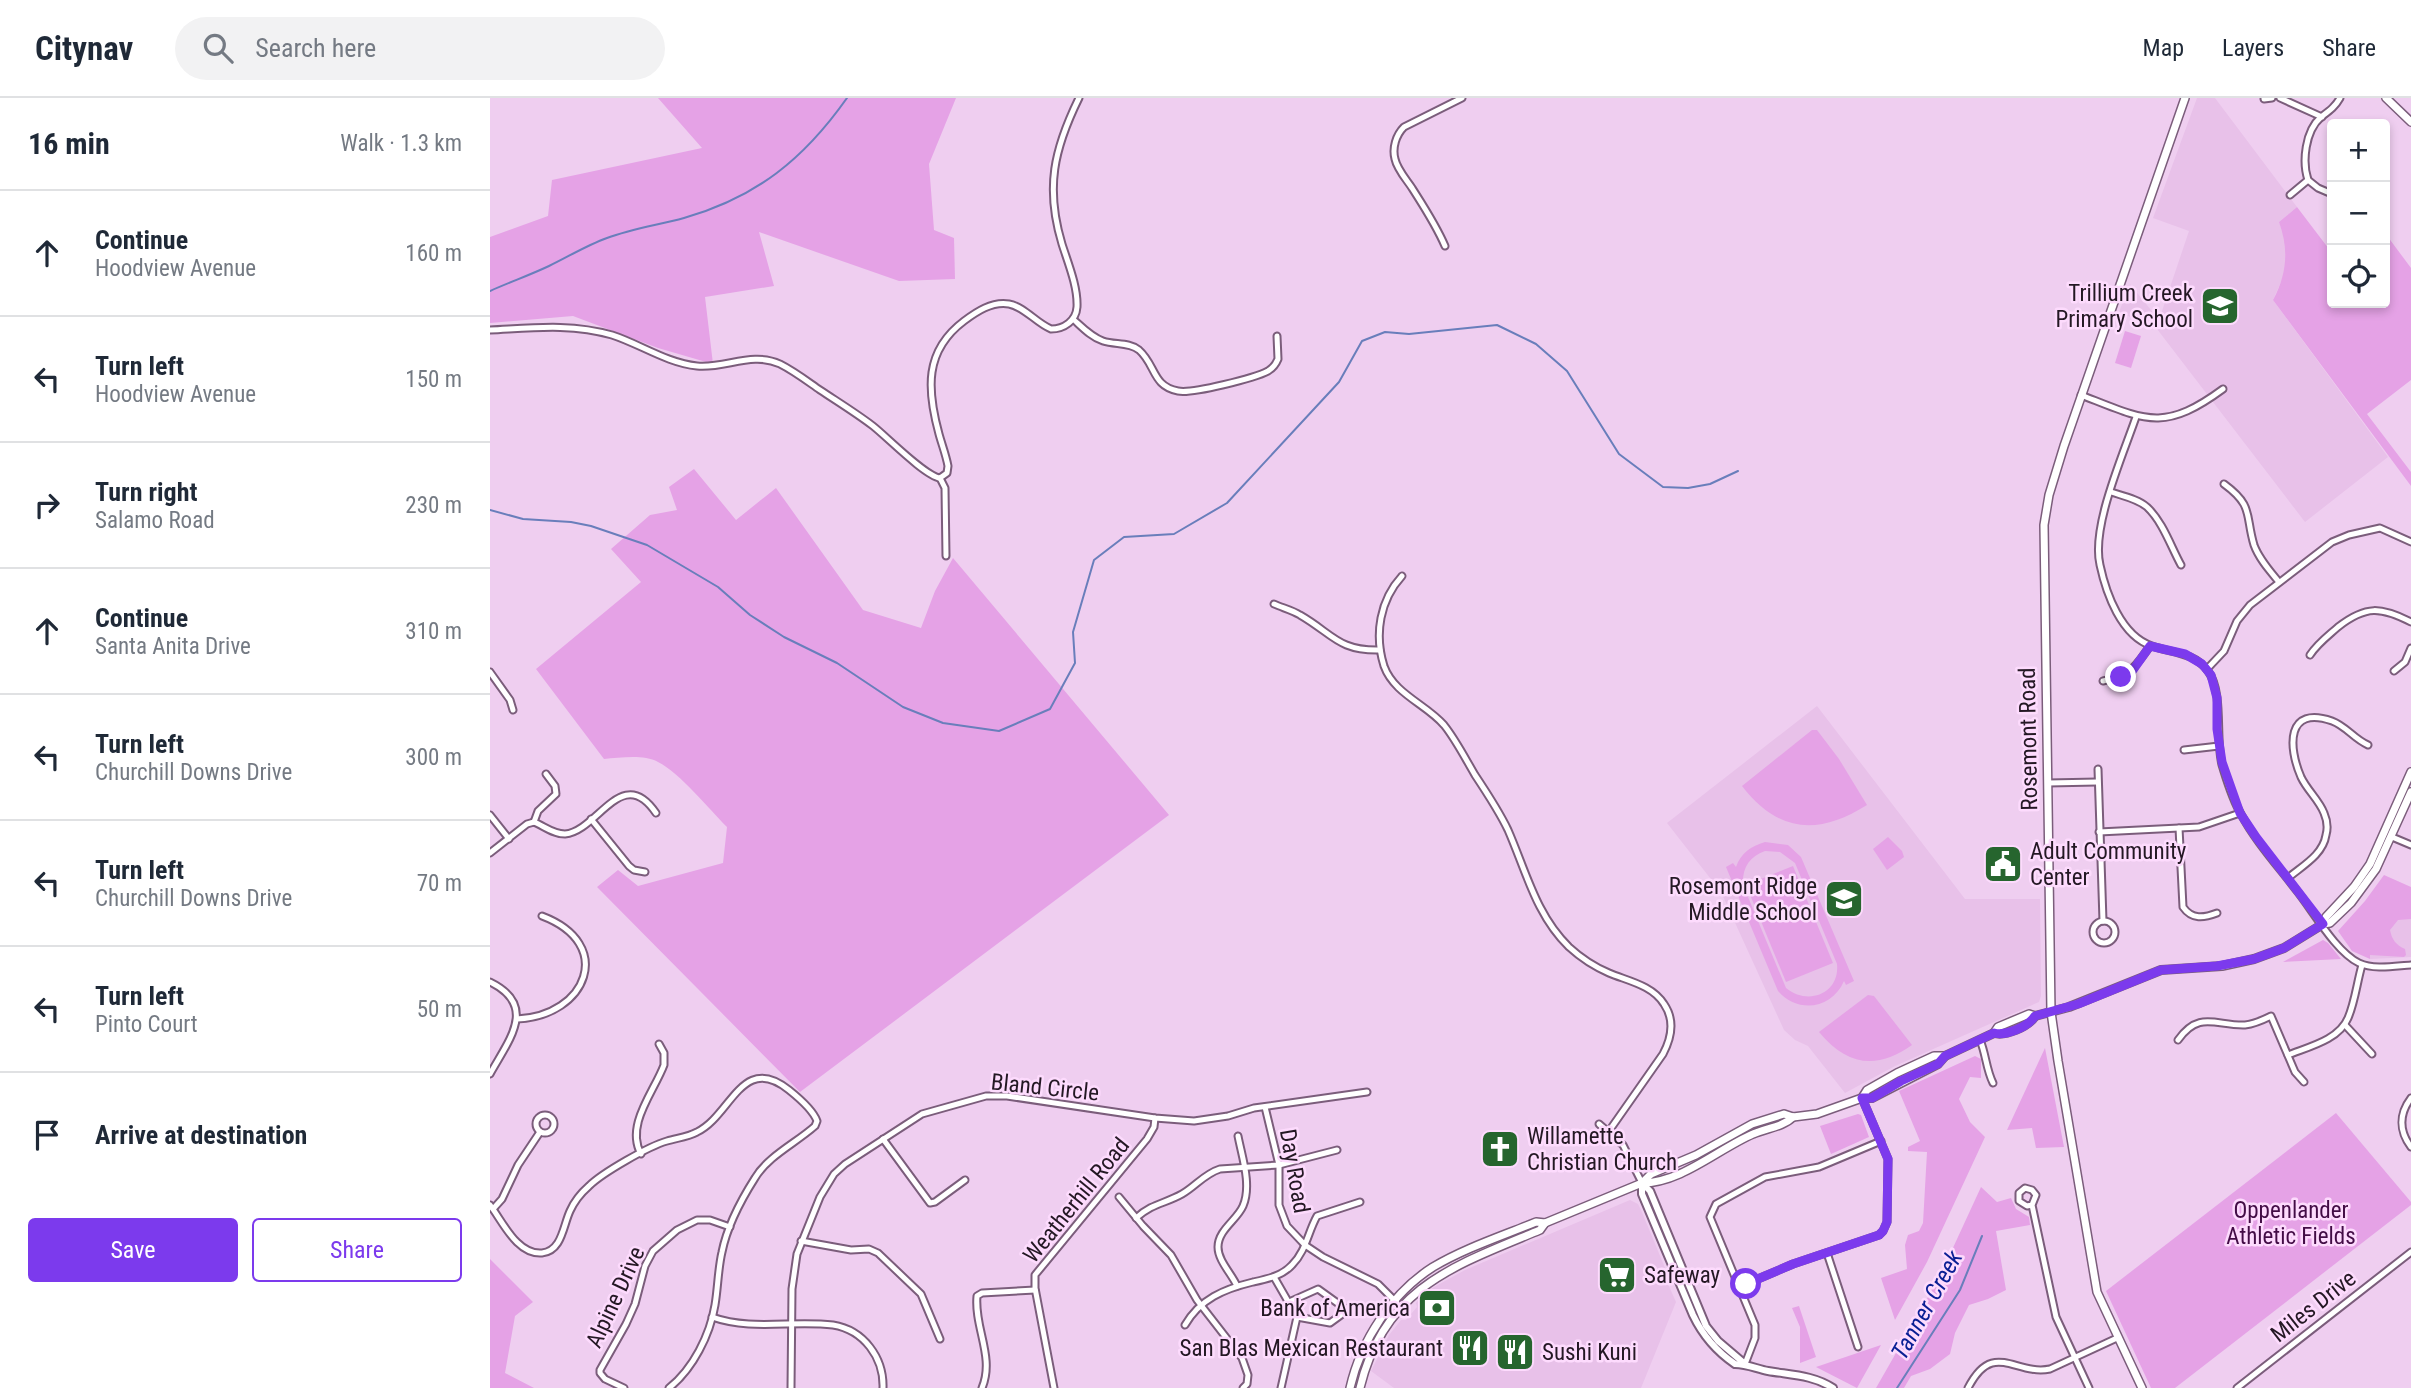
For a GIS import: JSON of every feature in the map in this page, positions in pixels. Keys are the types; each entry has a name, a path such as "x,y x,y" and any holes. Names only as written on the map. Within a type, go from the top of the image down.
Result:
{"main road":[{"name":"Rosemont Road","path":"2142,1388 2102,1306 2096,1287 2051,1012 2045,525 2047,503 2055,472 2185,98"},
{"path":"2386,98 2411,122"},
{"path":"2323,924 2326,916 2354,887 2373,859 2411,772"},
{"path":"1350,1388 1369,1337 1399,1304 1441,1274 1540,1230 1545,1223 1642,1183 1651,1174 1704,1151 1752,1124 1784,1114 1793,1117 1826,1112 1862,1098 1872,1098 2018,1018 2078,1004 2161,970 2217,966 2254,959 2284,948 2323,924 2330,923 2363,888 2376,869 2411,792"},
{"path":"1360,1388 1375,1347 1399,1304"}],"street":[{"path":"940,478 947,473 947,461 937,427 931,376 935,355 946,337 971,316 997,304 1013,305 1050,329 1061,328 1073,319 1076,299 1055,224 1052,194 1054,167 1061,139 1079,98"},
{"path":"1445,246 1433,220 1397,165 1395,146 1404,127 1462,98"},
{"path":"2264,99 2272,98"},
{"path":"2280,98 2322,117"},
{"path":"2327,192 2308,180 2306,149 2311,133 2340,98"},
{"path":"2290,195 2308,180"},
{"path":"1073,319 1102,341 1136,347 1146,357 1159,382 1178,391 1250,378 1269,370 1278,359 1278,336"},
{"path":"490,330 582,328 615,336 695,366 711,366 751,358 772,361 788,368 860,416 926,472 940,478 945,488 946,556"},
{"path":"2081,395 2136,417 2161,418 2184,413 2223,389"},
{"path":"2136,417 2101,522 2097,546 2100,565 2122,619 2135,636 2150,646 2185,654 2207,669 2216,688 2219,746 2227,782 2240,813 2343,950 2362,965 2411,965"},
{"path":"2224,484 2235,492 2246,508 2255,548 2279,582"},
{"path":"2111,492 2147,507 2181,565"},
{"path":"2207,669 2224,651 2233,628 2244,611 2332,542 2380,528 2411,542"},
{"path":"1402,576 1382,607 1381,650 1385,667 1395,684 1443,724 1502,817 1539,906 1554,931 1583,958 1659,997 1671,1018 1669,1042 1609,1131"},
{"path":"1274,604 1301,615 1342,644 1381,650"},
{"path":"2310,655 2317,645 2349,618 2365,611 2389,612 2411,622"},
{"path":"2103,681 2131,672 2150,646"},
{"path":"2394,671 2405,662 2411,648"},
{"path":"490,672 510,700 513,710"},
{"path":"2288,878 2318,853 2327,831 2324,812 2306,787 2297,765 2294,740 2297,724 2309,717 2331,721 2340,725 2356,740 2368,745"},
{"path":"2184,750 2219,746"},
{"path":"2098,769 2103,921"},
{"path":"534,822 538,811 556,793 555,786 545,774"},
{"path":"2048,783 2097,782"},
{"path":"490,853 527,824 534,822 564,834 578,829 614,800 628,795 643,798 656,813"},
{"path":"2099,832 2211,825 2240,813"},
{"path":"490,815 509,839"},
{"path":"591,819 629,866 645,872"},
{"path":"2179,828 2183,908 2199,918 2217,913"},
{"path":"2392,837 2411,845"},
{"path":"517,1019 538,1017 565,1002 580,988 586,974 585,958 577,941 555,921 542,916"},
{"path":"2103,921 2111,923 2115,930 2113,939 2106,942 2099,941 2094,933 2096,925 2103,921"},
{"path":"2288,1055 2331,1037 2345,1025 2362,965"},
{"path":"490,982 504,990 517,1010 514,1031 490,1074"},
{"path":"2178,1040 2188,1029 2202,1022 2249,1025 2271,1016 2295,1072 2304,1082"},
{"path":"2345,1025 2372,1054"},
{"path":"1980,1040 1993,1083"},
{"path":"641,1154 635,1140 635,1131 664,1065 664,1053 659,1044"},
{"path":"540,1132 518,1165 502,1199 492,1207 525,1250 538,1253 547,1252 558,1242 569,1212 598,1178 665,1141 701,1130 716,1119 743,1084 769,1080 781,1084 814,1114 817,1121 807,1133 757,1174 730,1227 723,1249 712,1317 703,1340 681,1378 669,1388"},
{"name":"Bland Circle","path":"791,1388 793,1275 801,1241 818,1200 834,1174 856,1156 922,1114 986,1096 1007,1096 1154,1118 1194,1121 1367,1092"},
{"path":"1739,1287 1879,1235 1885,1229 1888,1163 1862,1098"},
{"path":"2411,1098 2404,1109 2402,1125 2403,1135 2411,1147"},
{"name":"Day Road","path":"1265,1107 1279,1165 1279,1205 1287,1226 1305,1245 1323,1257 1378,1284 1399,1304"},
{"name":"Weatherhill Road","path":"1054,1388 1035,1290 1037,1270 1147,1139 1154,1127 1154,1118"},
{"path":"1599,1124 1627,1150 1642,1183 1642,1194 1697,1325 1706,1339 1735,1364 1807,1376 1833,1388"},
{"path":"1237,1286 1217,1250 1220,1237 1240,1212 1245,1199 1245,1169 1238,1136"},
{"path":"883,1139 930,1203 965,1180"},
{"path":"1745,1364 1756,1330 1710,1217 1716,1204 1765,1177 1819,1167 1881,1141"},
{"path":"1136,1218 1154,1205 1184,1193 1220,1169 1279,1165 1337,1150"},
{"path":"1119,1197 1171,1255 1201,1305 1246,1366 1248,1380 1243,1388"},
{"path":"1185,1325 1193,1312 1210,1298 1237,1286 1274,1277 1293,1265 1317,1216 1360,1202"},
{"path":"2032,1205 2052,1302 2060,1326 2089,1388"},
{"name":"Alpine Drive","path":"624,1388 605,1378 600,1370 635,1305 649,1256 677,1230 698,1220 710,1220 730,1227"},
{"path":"801,1241 851,1250 869,1249 878,1253 922,1294 940,1339"},
{"name":"Miles Drive","path":"2237,1388 2411,1252"},
{"path":"1826,1254 1858,1347"},
{"path":"1274,1277 1297,1317 1281,1388"},
{"path":"1289,1302 1318,1289 1343,1307 1341,1315 1330,1323 1297,1317"},
{"path":"982,1388 987,1355 980,1332 977,1296 982,1293 1035,1290"},
{"path":"712,1317 745,1324 831,1325 850,1330 872,1349 882,1373 883,1388"},
{"path":"1968,1388 1978,1372 1995,1362 2011,1362 2040,1370 2050,1369 2118,1338"}],"shaded area":[{"name":"Trillium Creek Primary School","path":"2197,98 2215,98 2297,207 2279,222 2285,238 2286,259 2284,275 2273,300 2388,457 2305,522 2157,329 2119,312 2130,284 2159,320 2189,231 2153,218"},
{"name":"Rosemont Ridge Middle School","path":"1817,706 1965,899 2040,899 2039,1002 1895,1066 1845,1093 1808,1046 1795,1040 1784,1030 1721,892 1667,823"},
{"path":"2411,905 2411,957 2370,959 2367,907"},
{"path":"1630,1200 1638,1204 1641,1210 1668,1275 1668,1284 1676,1302 1641,1388 1394,1388 1371,1371 1389,1335 1401,1320 1406,1320 1417,1307 1419,1299 1434,1287 1465,1270"}],"green space":[{"path":"658,98 956,98 929,164 934,230 954,238 955,279 899,281 759,232 774,286 705,297 713,364 658,348 573,316 490,323 490,237 548,216 552,180 702,148"},
{"path":"2297,207 2327,246 2327,308 2390,308 2390,240 2411,268 2411,380 2367,414 2411,472 2411,486 2273,300 2285,261 2279,222"},
{"path":"2125,331 2141,336 2131,368 2115,363"},
{"path":"694,469 736,520 776,488 863,610 921,628 935,591 953,558 1169,815 800,1092 597,887 618,870 638,886 723,863 727,827 685,783 658,762 639,757 604,759 536,669 641,582 611,549 650,515 677,510 669,487"},
{"path":"1812,730 1817,730 1839,759 1867,805 1832,821 1800,825 1770,813 1742,786"},
{"path":"1888,837 1902,851 1904,857 1887,870 1873,849"},
{"path":"1765,842 1788,845 1801,857 1854,981 1846,985 1844,981 1839,990 1823,1003 1795,1003 1778,991 1726,867 1733,863 1736,867 1744,854","holes":["1765,851 1780,852 1795,863 1837,964 1833,983 1821,994 1804,996 1786,988 1743,885 1745,868 1755,856"]},
{"path":"1793,866 1833,963 1786,982 1746,885"},
{"path":"2384,875 2411,887 2411,919 2398,920 2390,930 2395,942 2405,949 2406,955 2370,955 2370,959 2352,951 2338,931"},
{"path":"2323,940 2341,959 2283,962"},
{"path":"1868,995 1874,996 1912,1045 1887,1058 1863,1061 1840,1052 1819,1032"},
{"path":"2045,1048 2064,1147 2036,1148 2032,1128 2007,1130"},
{"path":"1975,1056 1981,1059 1981,1078 1970,1077 1959,1099 1970,1122 1985,1137 1927,1262 1895,1320 1881,1278 1907,1269 1905,1245 1908,1235 1919,1231 1923,1223 1927,1152 1908,1151 1908,1147 1920,1141 1899,1091"},
{"name":"Oppenlander Athletic Fields","path":"2336,1113 2411,1205 2175,1388 2151,1388 2106,1291"},
{"path":"1861,1115 1869,1137 1831,1154 1820,1126"},
{"path":"1981,1187 1997,1202 2011,1198 2016,1209 2029,1217 2030,1225 1996,1231 2006,1290 1969,1305 1955,1333 1950,1354 1930,1369 1911,1376 1904,1388 1876,1388 1940,1276"},
{"path":"490,1259 533,1302 515,1316 505,1373 534,1388 490,1388"},
{"path":"1799,1306 1816,1357 1800,1363 1800,1327 1792,1308"},
{"path":"1881,1345 1857,1388 1816,1367"}],"waterway":[{"path":"490,291 607,238 684,218 734,199 777,173 796,157 814,140 847,98"},
{"path":"490,510 523,519 591,526 647,545 718,587 750,615 784,637 837,663 903,707 943,723 999,731 1050,709 1075,663 1073,632 1094,560 1124,537 1174,534 1227,503 1339,382 1362,341 1385,332 1409,334 1497,325 1536,344 1567,371 1619,454 1663,487 1688,488 1710,484 1738,471"},
{"name":"Tanner Creek","path":"1897,1388 1960,1290 1982,1236"}],"place":[{"name":"Trillium Creek Primary School","path":"2220,306"},
{"name":"Adult Community Center","path":"2003,864"},
{"name":"Rosemont Ridge Middle School","path":"1844,899"},
{"name":"Willamette Christian Church","path":"1500,1149"},
{"name":"Safeway","path":"1617,1275"},
{"name":"Bank of America","path":"1437,1308"},
{"name":"San Blas Mexican Restaurant","path":"1470,1348"},
{"name":"Sushi Kuni","path":"1515,1352"}],"route":[{"path":"1746,1284 1793,1264 1879,1235 1883,1231 1887,1222 1888,1159 1862,1098 1872,1098 1938,1064 1945,1056 1994,1033 2001,1035 2031,1022 2035,1016 2078,1004 2161,970 2229,965 2254,959 2284,948 2323,924 2240,813 2222,762 2217,729 2216,688 2207,669 2185,654 2150,646 2133,670 2121,677"}]}
